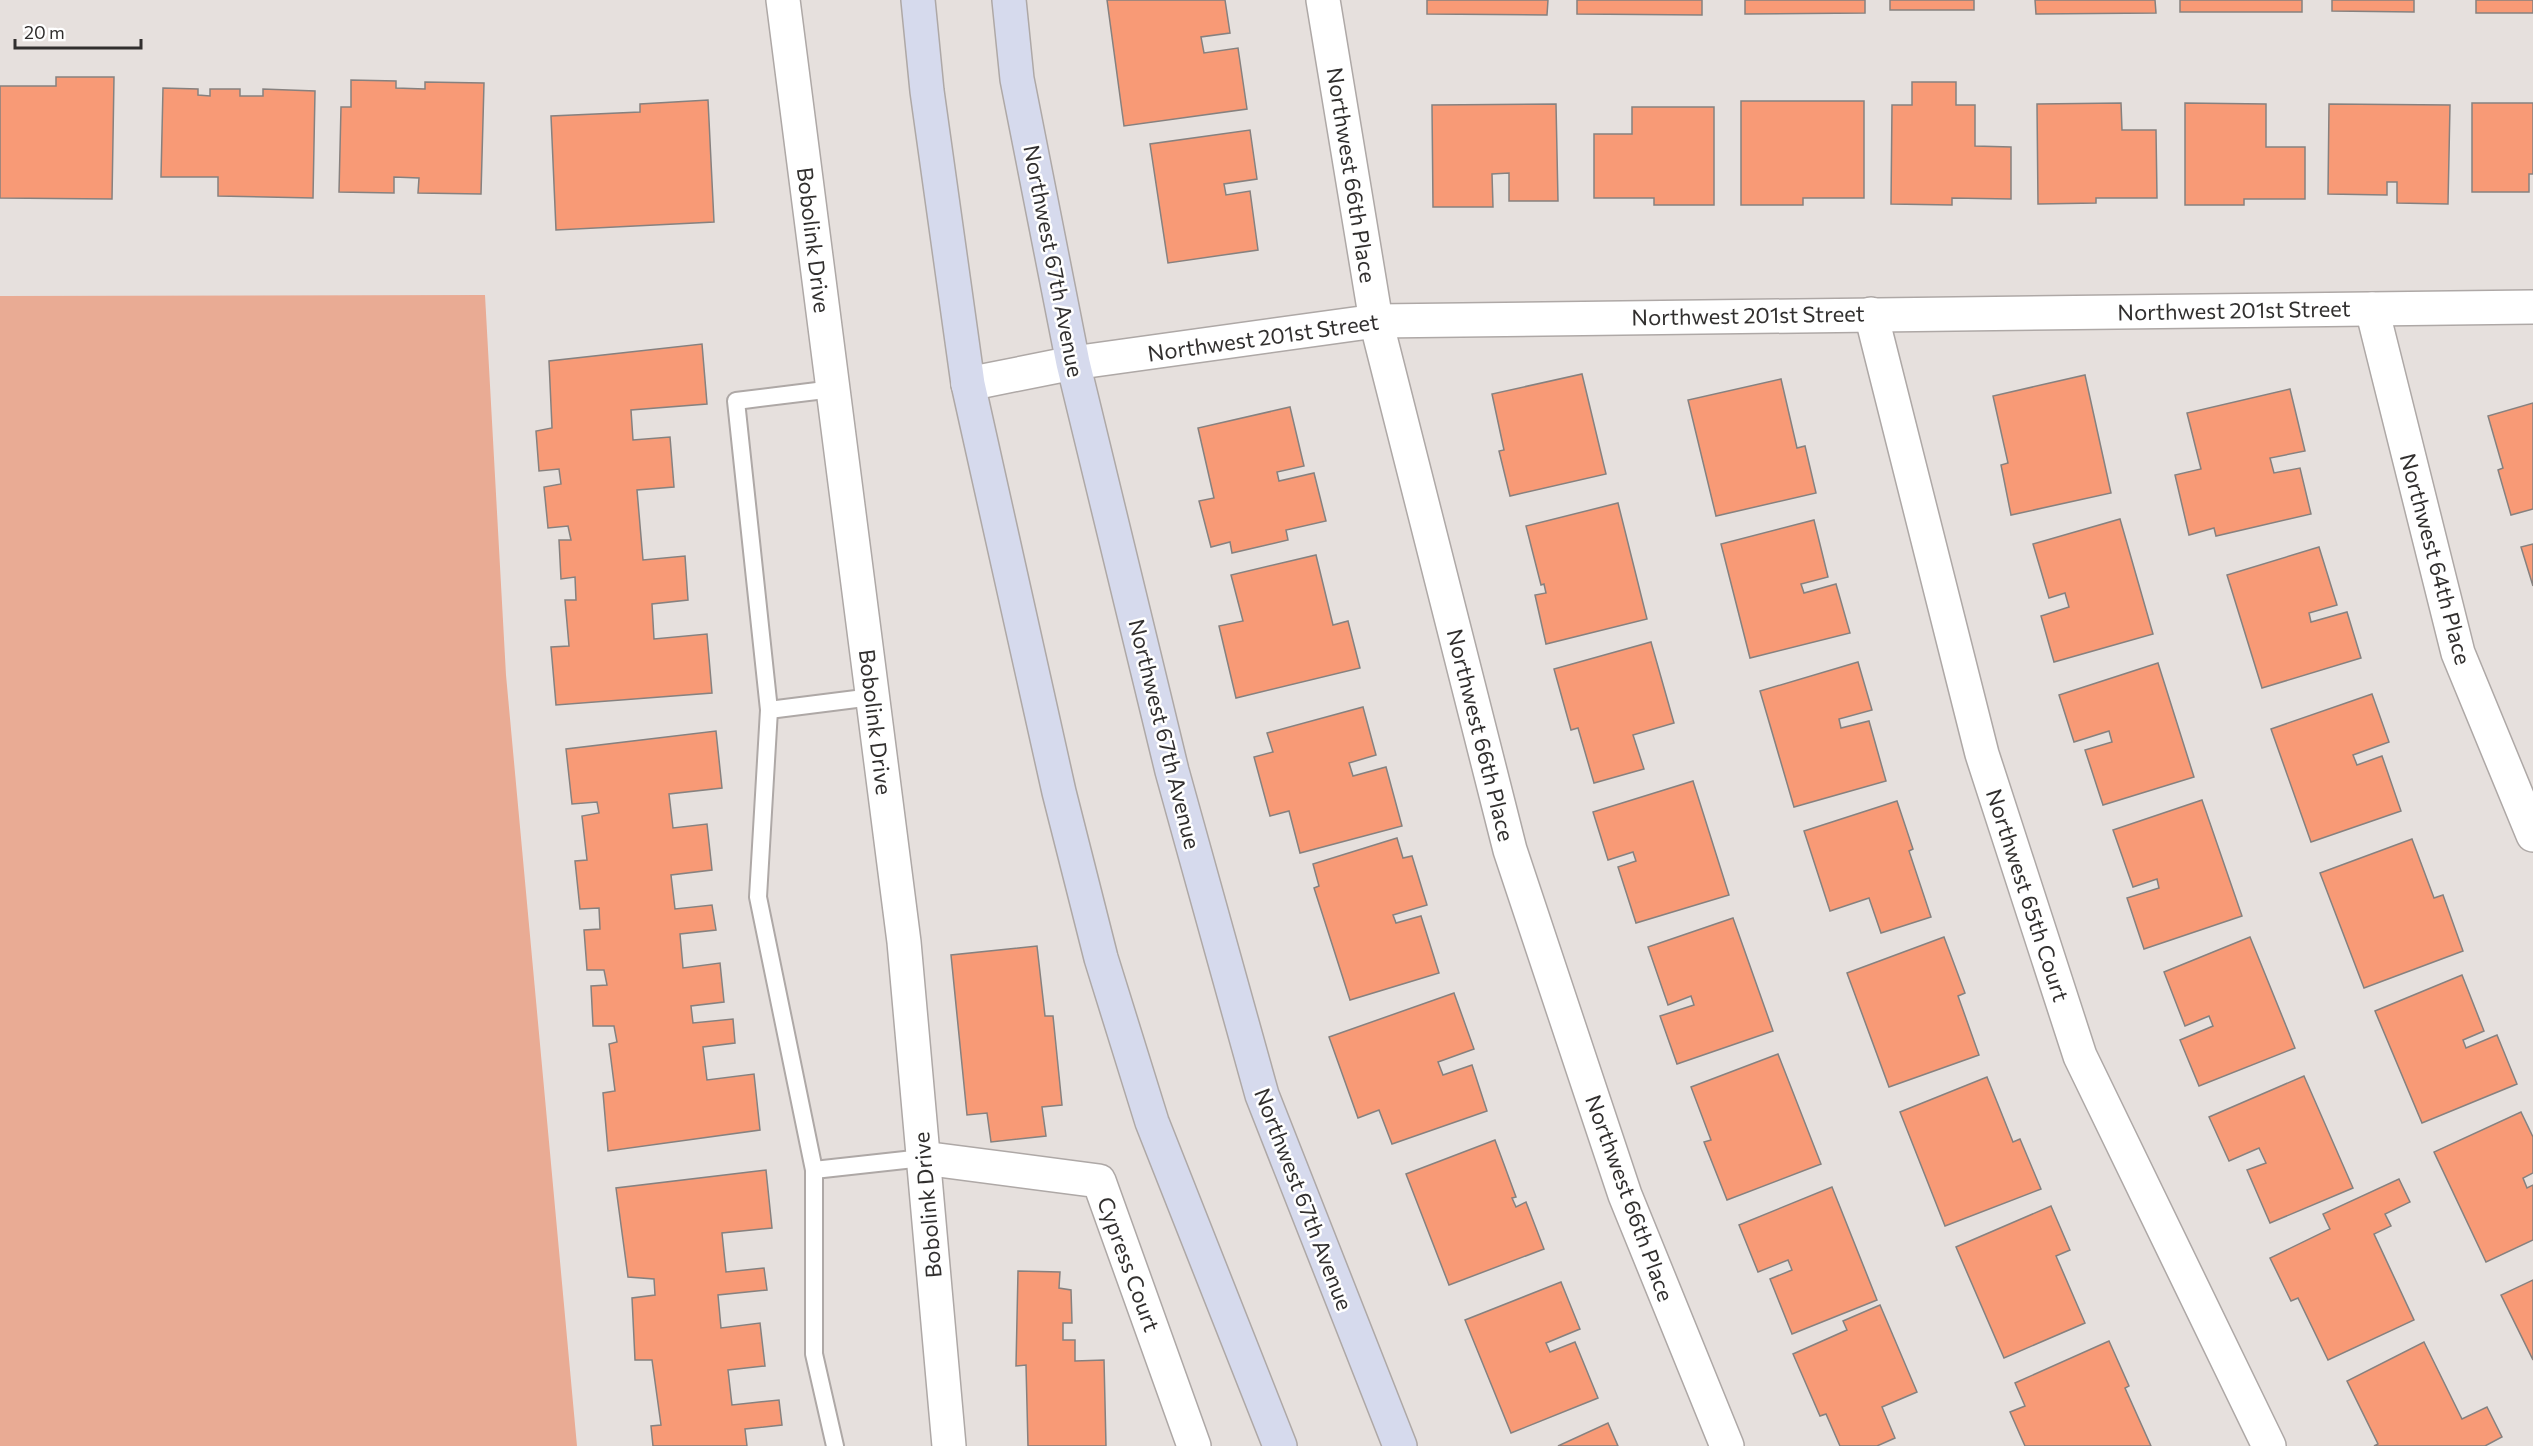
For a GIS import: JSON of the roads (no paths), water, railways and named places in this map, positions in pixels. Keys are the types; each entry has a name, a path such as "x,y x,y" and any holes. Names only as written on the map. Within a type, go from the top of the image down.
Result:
{"main road":[{"path":"918,0 927,91 968,384 1059,792 1101,958 1152,1122 1280,1446"},
{"name":"Northwest 67th Avenue","path":"1009,0 1017,80 1073,363 1172,771 1262,1095 1400,1446"}],"street":[{"name":"Bobolink Drive","path":"783,0 904,942 949,1446"},
{"name":"Northwest 66th Place","path":"1323,0 1376,321 1510,850 1625,1195 1727,1446"},
{"name":"Northwest 201st Street","path":"968,384 1073,363 1376,321 2533,307"},
{"name":"Northwest 64th Place","path":"2372,309 2458,653 2533,835"},
{"name":"Northwest 65th Court","path":"1871,314 1982,754 2080,1056 2269,1446"},
{"name":"Cypress Court","path":"923,1158 1099,1182 1194,1446"}],"lane":[{"path":"833,389 736,401 769,710 758,897 813,1170 813,1354 835,1446"},
{"path":"769,710 872,697"},
{"path":"813,1170 923,1158"}]}
